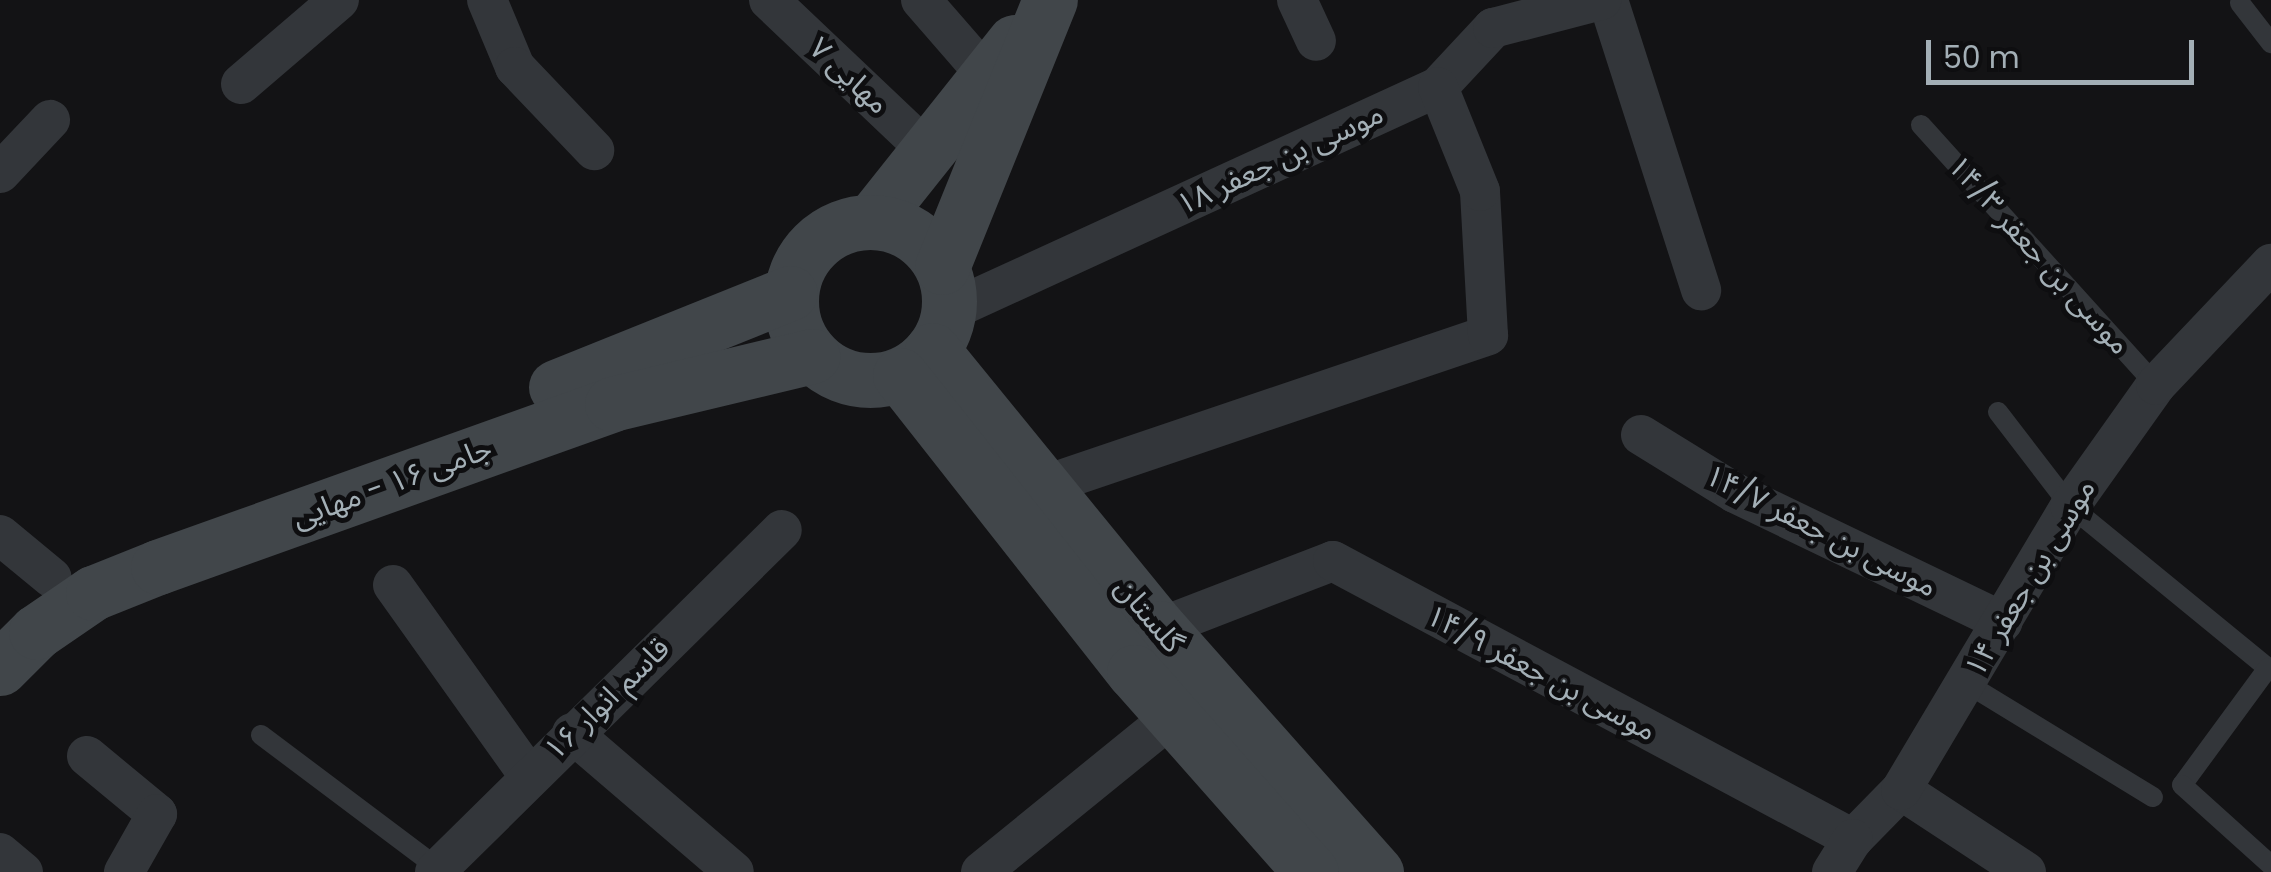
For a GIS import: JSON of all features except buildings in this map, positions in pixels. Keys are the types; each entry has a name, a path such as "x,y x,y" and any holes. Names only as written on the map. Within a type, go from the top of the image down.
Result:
{"street":[{"path":"241,84 339,0"},
{"path":"487,0 515,66 594,150"},
{"name":"مهایی ۷","path":"769,0 928,152"},
{"path":"921,0 988,76"},
{"path":"871,222 1048,0"},
{"path":"930,326 924,243 900,228 871,222 833,230 804,256 790,293 794,328 812,356 838,374 869,380 930,326 1048,0"},
{"path":"1297,0 1316,41"},
{"path":"1604,0 1701,290"},
{"name":"موسی بن جعفر ۱۸","path":"930,326 1438,87 1494,28 1604,0"},
{"path":"1042,486 1488,335 1480,192 1438,87"},
{"path":"0,173 50,120"},
{"name":"موسی بن جعفر ۱۴","path":"1901,790 2070,506 2156,385 2268,273"},
{"name":"جامی ۱۶ - مهایی","path":"0,618 52,578 145,534 600,372 790,293"},
{"name":"گلستان","path":"930,326 1042,486 1159,628 1376,872"},
{"name":"گلستان","path":"930,326 1173,716 1311,872"},
{"name":"جامی ۱۶ - مهایی","path":"0,668 36,632 93,593 158,567 612,404 812,356"},
{"name":"موسی بن جعفر ۱۴/۷","path":"1641,435 1735,493 2003,622"},
{"name":"قاسم انوار ۱۶","path":"436,870 528,774 782,530"},
{"path":"0,536 52,578"},
{"name":"موسی بن جعفر ۱۴/۹","path":"1159,628 1333,561 1842,856 1901,790"},
{"path":"392,585 528,774"},
{"path":"981,872 1173,716"},
{"path":"572,733 734,872"},
{"path":"87,756 156,814 124,872"},
{"path":"1901,790 2022,871"},
{"path":"0,854 23,872"}],"lane":[{"path":"2240,3 2271,43"},
{"name":"موسی بن جعفر ۱۴/۳","path":"1922,124 2156,385"},
{"path":"1998,412 2070,506 2268,668 2182,785 2271,865"},
{"path":"1966,684 2153,796"},
{"path":"261,735 436,870"}]}
